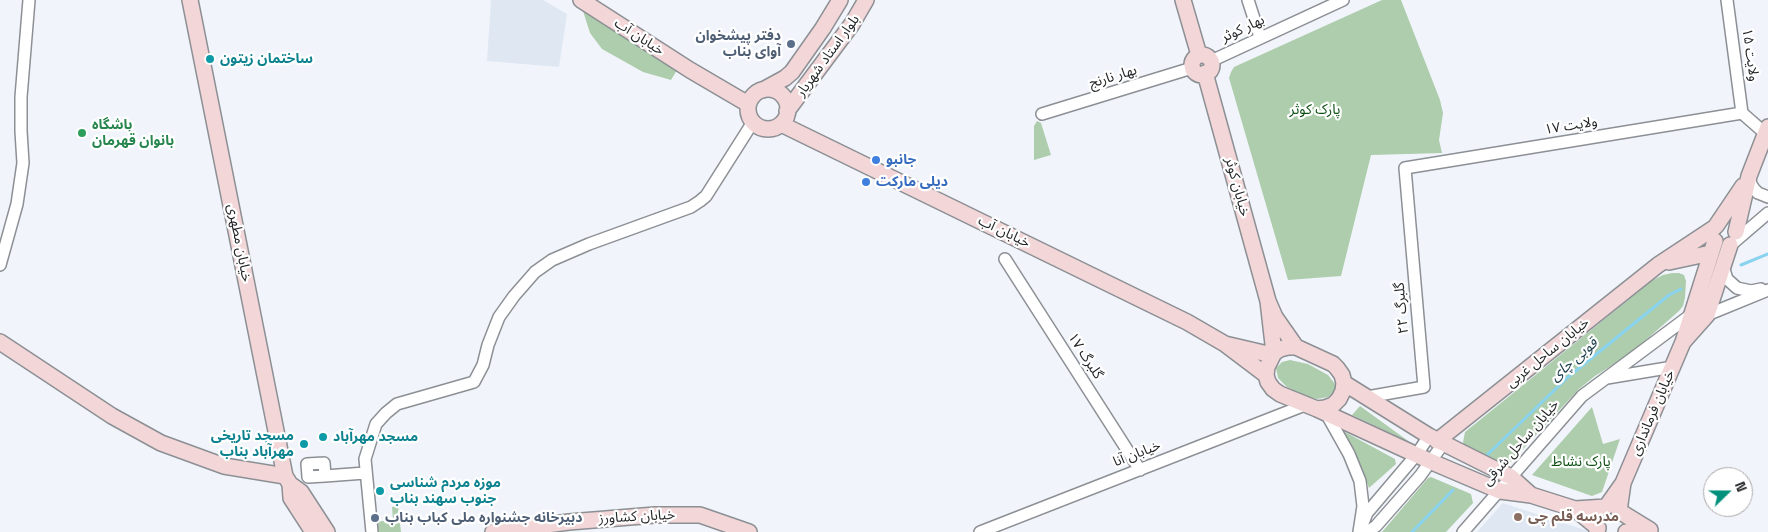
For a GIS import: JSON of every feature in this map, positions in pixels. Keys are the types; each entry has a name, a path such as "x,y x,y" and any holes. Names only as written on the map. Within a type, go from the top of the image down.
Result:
{"main road":[{"name":"خیابان مطهری","path":"190,0 291,498 313,532"},
{"name":"خیابان آب","path":"581,0 690,70 748,104"},
{"name":"بلوار استاد شهریار","path":"763,90 792,72 840,0"},
{"name":"بلوار استاد شهریار","path":"784,117 852,24 866,0"},
{"name":"خیابان کوثر","path":"1183,0 1268,301 1275,317 1296,347"},
{"path":"763,90 775,91 780,94 787,104 784,117 770,129 758,126 749,117 748,104 754,95 763,90"},
{"name":"خیابان آب","path":"784,117 1187,322 1225,344 1266,374"},
{"name":"خیابان فرمانداری","path":"1612,509 1683,342 1699,315 1723,266 1733,240 1749,176 1767,130"},
{"name":"خیابان فرمانداری","path":"1699,315 1714,237 1749,176"},
{"path":"1723,223 1730,224 1733,240 1723,246 1714,237 1723,223"},
{"name":"خیابان ساحل غربی","path":"1437,441 1658,265 1714,237"},
{"name":"خیابان ساحل غربی","path":"1658,265 1714,237"},
{"name":"خیابان کوثر","path":"1268,301 1273,354"},
{"path":"0,342 112,416 160,443 224,466 288,480 301,492 327,532"},
{"name":"خیابان آب","path":"1225,344 1273,354"},
{"path":"1316,409 1333,405 1339,399 1343,391 1342,375 1333,364 1296,347 1280,349 1273,354 1266,367 1268,382 1273,389 1316,409 1417,454 1432,462 1500,491 1531,494 1575,509 1612,509 1656,531"},
{"path":"1344,383 1437,441 1511,477 1531,494"},
{"path":"1575,509 1599,531"},
{"path":"1599,531 1595,520 1598,511 1612,509"},
{"path":"1612,509 1623,522 1616,532"},
{"name":"خیابان کشاورز","path":"493,532 568,522 655,514 700,515 749,532"},
{"path":"1626,532 1656,531"}],"street":[{"path":"0,265 17,204 23,163 21,97 29,0"},
{"path":"1248,0 1260,37"},
{"name":"بهار کوثر","path":"1202,64 1343,0"},
{"name":"ولایت ۱۵","path":"1727,0 1742,113"},
{"name":"بهار نارنج","path":"1042,114 1202,64"},
{"path":"1742,113 1767,130"},
{"name":"ولایت ۱۷","path":"1405,168 1742,113"},
{"path":"372,532 365,459 376,424 386,413 397,404 474,382 483,365 488,345 499,317 514,296 536,272 552,260 589,244 691,208 700,202 706,196 753,122"},
{"name":"گلبرگ ۲۲","path":"1367,397 1424,387 1405,168"},
{"path":"1749,176 1754,189 1768,197"},
{"path":"1733,240 1768,213"},
{"name":"گلبرگ ۱۷","path":"1005,260 1140,470"},
{"path":"1723,266 1727,279 1737,288 1751,291 1768,289"},
{"name":"خیابان ساحل شرقی","path":"1463,532 1582,396 1605,378 1699,315 1768,289"},
{"name":"خیابان ساحل شرقی","path":"1605,378 1673,368"},
{"path":"1316,409 1349,454 1360,481 1363,506 1359,532"},
{"name":"خیابان آنا","path":"980,532 1140,470 1316,409"},
{"path":"1359,532 1367,513 1417,454 1437,441"},
{"path":"1366,532 1376,526 1432,462 1437,441"},
{"path":"325,476 365,473"}],"shaded area":[{"path":"491,0 543,0 567,14 559,67 487,61"},
{"name":"مدرسه قلم چی","path":"1503,503 1588,531 1477,532"}],"green space":[{"name":"پارک کوثر","path":"1382,0 1401,0 1440,100 1443,113 1439,140 1442,153 1371,155 1341,276 1288,280 1229,78 1231,72 1234,67"},
{"path":"583,11 677,70 671,80 643,72 602,49 590,33"},
{"path":"1037,121 1041,123 1051,155 1034,160 1034,126"},
{"path":"1672,273 1684,275 1686,281 1685,298 1683,306 1679,311 1631,353 1595,376 1579,389 1509,464 1502,467 1465,447 1463,442 1465,432 1653,280"},
{"path":"1290,360 1308,364 1328,375 1335,384 1335,392 1328,397 1317,399 1287,387 1278,378 1276,368 1282,362"},
{"path":"1360,406 1411,443 1352,415"},
{"name":"پارک نشاط","path":"1592,407 1603,444 1620,439 1602,492 1592,496 1532,475"},
{"path":"1343,431 1395,459 1396,464 1369,488 1355,451"},
{"path":"1431,477 1471,494 1473,503 1446,532 1382,532 1428,478"},
{"path":"398,506 401,532 374,532 373,522 393,520 392,507"}],"waterway":[{"name":"قوبی چای","path":"1741,265 1768,254"},
{"name":"قوبی چای","path":"1487,455 1567,378 1669,295 1681,289"},
{"name":"قوبی چای","path":"1412,532 1453,490"}],"place":[{"name":"دفتر پیشخوان آوای بناب","path":"791,44"},
{"name":"ساختمان زیتون","path":"210,59"},
{"name":"باشگاه بانوان قهرمان","path":"82,133"},
{"name":"جانبو","path":"876,160"},
{"name":"دیلی مارکت","path":"866,182"},
{"name":"مسجد مهرآباد","path":"323,437"},
{"name":"مسجد تاریخی مهرآباد بناب","path":"304,444"},
{"name":"موزه مردم شناسی جنوب سهند بناب","path":"380,491"},
{"name":"مدرسه قلم چی","path":"1518,517"},
{"name":"دبیرخانه جشنواره ملی کباب بناب","path":"375,518"}]}
